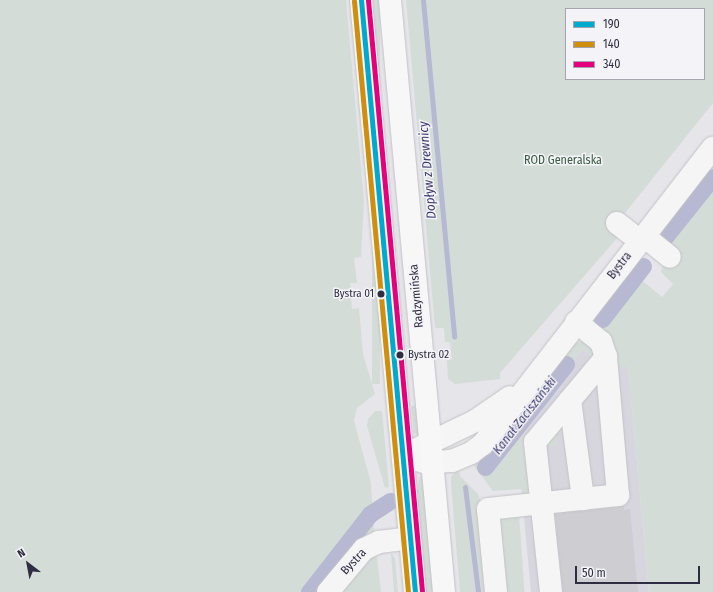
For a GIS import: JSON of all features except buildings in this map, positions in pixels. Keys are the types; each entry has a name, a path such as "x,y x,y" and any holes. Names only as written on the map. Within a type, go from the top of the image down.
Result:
{"main road":[{"path":"361,0 415,592"},
{"name":"Radzymińska","path":"390,0 444,592"}],"street":[{"name":"Bystra","path":"403,456 421,463 432,463 457,459 477,449 713,148"},
{"path":"617,223 670,257"},
{"path":"496,592 488,509 618,495 606,357 601,342 576,322"},
{"path":"551,592 535,442 606,357"},
{"name":"Bystra","path":"403,456 487,414 527,384"},
{"path":"570,400 583,499"},
{"path":"426,401 431,411 440,419 465,426"},
{"name":"Bystra","path":"328,592 364,549 378,542 410,538"}],"shaded area":[{"path":"612,341 616,352 628,366 649,592 531,592 516,433 583,349 593,357"}],"green space":[{"path":"0,0 346,0 364,201 361,257 354,258 357,283 350,283 352,309 359,308 363,354 375,394 357,408 354,421 371,483 374,533 321,592 0,592"},
{"path":"372,0 380,0 380,384 372,384"},
{"name":"ROD Generalska","path":"406,0 713,0 713,103 617,223 618,237 500,373 500,379 455,384 448,379 447,360 452,359 450,342 445,342 444,328 435,328"},
{"path":"713,189 713,592 649,592 628,366 618,367 615,347 597,322 599,315 633,273 662,297 673,284 661,272 669,243"},
{"path":"583,340 595,348 593,357 583,349 520,429 529,437 530,494 523,495 522,489 493,491 474,466 473,459 574,344"},
{"path":"411,406 418,406 420,436 414,433"},
{"path":"375,411 382,411 389,487 385,488 367,426 368,419"},
{"path":"561,425 567,432 556,433 557,445 546,446 545,443"},
{"path":"458,468 460,476 478,494 481,502 489,592 460,592 451,484 451,477"},
{"path":"422,474 435,592 426,592 417,491 419,478"},
{"path":"519,514 524,592 503,592 498,515"},
{"path":"376,549 381,592 340,592"},
{"path":"391,553 395,558 398,592 394,592"}],"waterway":[{"name":"Dopływ z Drewnicy","path":"423,0 454,337"},
{"name":"Kanał Zaciszański","path":"665,237 713,177"},
{"path":"602,319 643,266"},
{"name":"Kanał Zaciszański","path":"485,467 566,364"},
{"path":"465,487 478,592"},
{"name":"Kanał Zaciszański","path":"309,592 370,514 390,501"}],"transit line":[{"name":"190","path":"361,0 415,592"},
{"name":"340","path":"368,0 422,591"},
{"name":"140","path":"354,1 408,592"}],"place":[{"name":"Bystra 01","path":"381,294"},
{"name":"Bystra 02","path":"400,355"}]}
